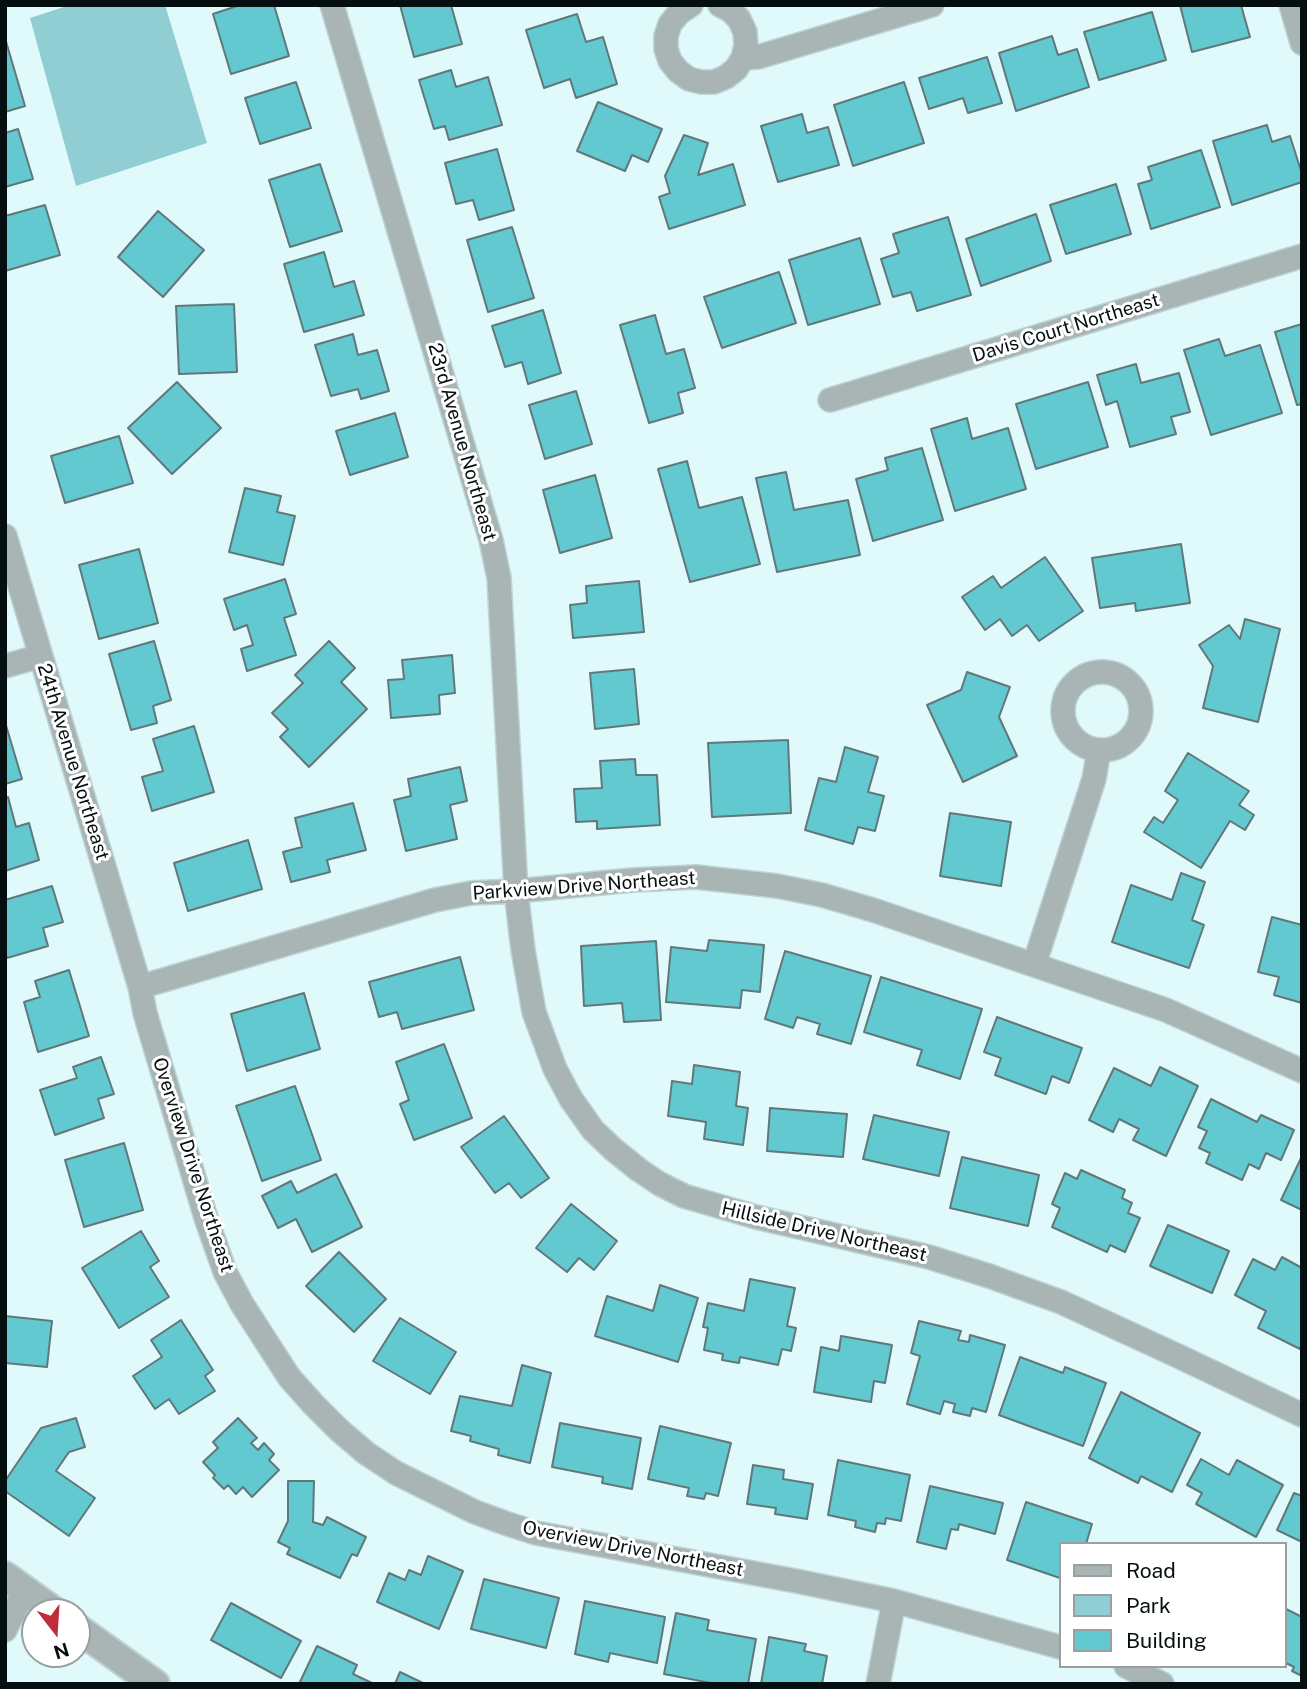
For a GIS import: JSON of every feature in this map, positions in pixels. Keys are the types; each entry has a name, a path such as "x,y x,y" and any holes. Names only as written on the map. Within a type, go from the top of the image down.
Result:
{"street":[{"name":"23rd Avenue Northeast","path":"332,5 491,540 499,578 516,891"},
{"path":"691,5 679,13 670,24 666,49 670,61 678,71 689,79 701,82 714,82 726,77 736,69 743,58 745,32 739,19 720,5"},
{"path":"1291,5 1302,43"},
{"path":"743,58 758,57 921,7"},
{"name":"Davis Court Northeast","path":"830,400 1302,256"},
{"name":"24th Avenue Northeast","path":"5,536 140,987"},
{"path":"5,666 41,656"},
{"path":"1034,965 1094,779 1099,750"},
{"name":"Parkview Drive Northeast","path":"140,987 435,900 471,893 696,877 777,886 822,895 873,910 1166,1010 1302,1070"},
{"name":"Hillside Drive Northeast","path":"516,891 534,1012 555,1069 571,1099 593,1130 639,1170 684,1196 711,1205 929,1257 1061,1302 1302,1415"},
{"name":"Overview Drive Northeast","path":"140,987 145,1013 198,1192 225,1272 242,1304 289,1377 366,1453 396,1473 475,1512 536,1533 894,1601 1058,1646"},
{"path":"5,1611 15,1583"},
{"path":"15,1583 36,1598"},
{"path":"5,1630 15,1583"},
{"path":"878,1684 894,1601"},
{"path":"91,1638 155,1684"},
{"path":"1130,1668 1162,1684"}],"green space":[{"path":"70,5 165,5 207,143 76,186 30,18"}],"building":[{"path":"240,5 274,5 289,56 231,74 213,14"},
{"path":"400,5 451,5 462,44 414,57"},
{"path":"1180,5 1241,5 1250,37 1192,52"},
{"path":"1152,12 1166,60 1099,80 1084,32"},
{"path":"577,14 586,42 603,37 617,84 576,98 570,79 544,88 526,30"},
{"path":"1052,36 1058,55 1077,49 1089,87 1016,111 999,53"},
{"path":"5,38 25,106 5,112"},
{"path":"987,57 1002,103 968,113 963,98 929,109 919,78"},
{"path":"451,70 456,87 488,77 502,125 449,140 445,126 434,129 419,80"},
{"path":"296,82 311,128 260,144 245,98"},
{"path":"904,82 924,143 853,166 834,105"},
{"path":"598,102 662,129 648,162 632,155 625,171 577,151"},
{"path":"802,114 807,133 828,127 839,165 778,182 761,126"},
{"path":"1267,125 1272,142 1290,136 1302,182 1232,205 1213,141"},
{"path":"18,129 33,179 5,187 5,133"},
{"path":"684,135 708,143 698,175 733,164 745,205 669,229 659,197 670,193 665,176"},
{"path":"497,149 514,210 479,220 473,200 456,204 445,163"},
{"path":"1201,150 1220,207 1151,229 1138,184 1152,180 1148,167"},
{"path":"320,164 342,231 290,247 269,180"},
{"path":"1116,184 1131,234 1066,254 1050,205"},
{"path":"45,205 60,255 5,271 5,216"},
{"path":"158,211 204,250 163,297 118,257"},
{"path":"1036,214 1051,261 981,286 966,239"},
{"path":"948,217 971,295 917,311 911,292 893,297 881,259 899,253 893,234"},
{"path":"512,227 534,298 488,312 467,240"},
{"path":"860,238 880,304 808,325 789,260"},
{"path":"324,252 334,287 354,281 364,315 304,332 284,264"},
{"path":"779,272 796,323 722,348 704,297"},
{"path":"234,304 237,372 179,374 176,306"},
{"path":"543,310 561,373 528,384 522,362 505,367 492,326"},
{"path":"655,315 666,354 684,349 695,388 678,393 683,413 649,423 620,325"},
{"path":"1302,324 1302,404 1297,405 1275,332"},
{"path":"353,334 358,355 377,350 389,391 361,399 358,389 331,396 315,345"},
{"path":"1219,339 1225,356 1260,345 1282,413 1211,435 1184,350"},
{"path":"1136,364 1141,383 1179,373 1190,412 1171,417 1176,434 1130,447 1117,401 1106,405 1097,375"},
{"path":"177,382 221,428 172,474 128,428"},
{"path":"1088,382 1108,447 1036,469 1016,404"},
{"path":"576,391 592,444 545,459 529,405"},
{"path":"395,413 408,457 350,475 336,431"},
{"path":"967,418 972,439 1008,428 1026,489 955,511 931,429"},
{"path":"119,436 133,483 65,503 51,456"},
{"path":"922,448 943,520 873,541 856,479 888,470 885,458"},
{"path":"687,461 699,508 742,497 760,564 690,582 658,469"},
{"path":"786,472 794,510 848,500 860,555 777,572 756,478"},
{"path":"595,475 612,538 560,553 543,490"},
{"path":"245,488 281,496 277,512 295,516 283,565 229,552"},
{"path":"1181,544 1190,603 1136,611 1135,603 1100,608 1092,558"},
{"path":"139,549 158,623 99,639 79,565"},
{"path":"1045,557 1083,611 1039,641 1027,625 1012,636 1000,619 985,630 962,597 993,576 1001,588"},
{"path":"285,579 296,614 284,618 296,655 247,671 241,649 253,645 247,625 234,630 224,599"},
{"path":"639,581 644,632 573,638 570,605 587,603 586,586"},
{"path":"1245,619 1280,629 1258,722 1203,708 1213,666 1199,645 1229,625 1240,639"},
{"path":"154,641 171,700 153,706 157,723 131,730 109,654"},
{"path":"329,641 355,668 341,682 367,709 309,767 280,737 288,729 272,713 303,683 295,675"},
{"path":"452,655 455,693 439,695 440,714 391,718 388,680 404,679 402,660"},
{"path":"634,669 639,724 595,729 590,673"},
{"path":"967,672 1010,687 999,717 1017,756 963,782 927,705 961,690"},
{"path":"5,722 22,779 5,784"},
{"path":"194,726 214,792 152,811 142,777 163,771 153,739"},
{"path":"788,740 791,813 712,817 708,743"},
{"path":"845,747 878,757 868,792 884,796 875,831 858,827 853,844 805,830 819,778 836,782"},
{"path":"1188,753 1249,791 1239,805 1254,815 1245,830 1230,821 1201,868 1144,832 1154,817 1163,823 1178,800 1165,791"},
{"path":"635,759 636,775 657,775 660,825 597,829 597,821 576,822 574,789 602,788 600,761"},
{"path":"460,767 467,801 450,805 457,839 406,851 394,800 411,796 408,779"},
{"path":"8,797 16,827 29,823 39,860 5,871 5,798"},
{"path":"353,803 366,850 327,860 330,872 291,882 283,852 302,847 295,818"},
{"path":"950,813 1011,822 1001,886 940,876"},
{"path":"248,840 262,889 188,911 174,863"},
{"path":"1181,873 1205,882 1192,920 1204,925 1189,968 1112,942 1131,885 1172,900"},
{"path":"52,886 63,922 43,928 48,946 7,958 5,900"},
{"path":"1272,917 1302,925 1302,1003 1274,995 1279,977 1258,972"},
{"path":"709,940 764,945 760,992 742,990 740,1008 666,1002 671,947 707,951"},
{"path":"656,941 661,1020 624,1022 622,1003 584,1006 581,946"},
{"path":"785,951 871,976 851,1044 817,1034 820,1024 797,1017 793,1028 765,1019"},
{"path":"460,957 474,1010 402,1029 397,1012 379,1017 369,982"},
{"path":"69,970 89,1036 38,1052 24,1002 40,997 35,981"},
{"path":"881,977 982,1009 960,1079 917,1065 922,1050 864,1032"},
{"path":"304,993 320,1049 247,1071 231,1014"},
{"path":"997,1017 1082,1048 1069,1083 1052,1076 1046,1094 995,1075 1001,1058 984,1052"},
{"path":"444,1044 472,1118 414,1140 400,1104 409,1100 396,1062"},
{"path":"101,1057 114,1094 98,1099 104,1118 55,1135 40,1090 77,1078 73,1067"},
{"path":"694,1065 740,1072 736,1106 748,1108 743,1145 704,1139 706,1122 668,1116 672,1081 692,1084"},
{"path":"1160,1067 1198,1086 1166,1156 1133,1140 1139,1129 1119,1119 1113,1132 1089,1120 1114,1068 1151,1086"},
{"path":"295,1086 321,1160 262,1181 236,1106"},
{"path":"1211,1099 1257,1122 1261,1115 1294,1130 1281,1160 1266,1153 1259,1169 1249,1164 1242,1180 1206,1163 1210,1153 1199,1148 1207,1131 1198,1127"},
{"path":"770,1108 847,1114 843,1157 767,1151"},
{"path":"874,1115 949,1132 939,1176 863,1159"},
{"path":"504,1116 549,1178 521,1198 509,1183 495,1193 461,1147"},
{"path":"124,1143 143,1210 84,1227 65,1160"},
{"path":"1302,1156 1302,1210 1281,1200"},
{"path":"962,1157 1039,1175 1028,1226 950,1208"},
{"path":"1081,1170 1125,1190 1122,1198 1132,1203 1128,1213 1140,1218 1125,1252 1110,1245 1107,1252 1052,1227 1060,1208 1052,1204 1065,1173 1077,1179"},
{"path":"336,1174 362,1227 312,1252 296,1219 278,1228 262,1196 291,1181 297,1193"},
{"path":"571,1204 617,1241 594,1270 579,1258 567,1272 536,1248"},
{"path":"1168,1225 1229,1251 1212,1293 1150,1266"},
{"path":"141,1231 159,1261 150,1267 169,1297 119,1328 82,1268"},
{"path":"339,1252 386,1299 354,1332 306,1286"},
{"path":"1282,1257 1302,1268 1300,1349 1258,1328 1266,1311 1235,1295 1253,1259 1275,1270"},
{"path":"750,1279 795,1288 787,1326 796,1328 791,1351 782,1349 778,1365 740,1357 739,1363 722,1360 723,1354 704,1350 708,1328 703,1327 708,1303 744,1311"},
{"path":"660,1285 698,1298 678,1362 595,1336 607,1296 653,1311"},
{"path":"5,1316 52,1321 47,1367 5,1363"},
{"path":"400,1318 456,1352 430,1394 373,1361"},
{"path":"181,1320 213,1370 205,1376 215,1391 179,1414 169,1399 155,1409 133,1376 162,1357 151,1340"},
{"path":"919,1321 961,1331 958,1340 969,1342 970,1335 1005,1345 986,1412 972,1408 970,1416 953,1412 955,1404 944,1401 940,1414 907,1404 920,1356 911,1353"},
{"path":"841,1336 892,1345 885,1383 874,1381 871,1402 814,1392 821,1347 839,1351"},
{"path":"1020,1357 1063,1373 1065,1367 1106,1383 1083,1446 999,1415"},
{"path":"522,1365 551,1373 530,1463 498,1455 499,1449 470,1441 471,1436 451,1431 460,1396 512,1406"},
{"path":"1121,1392 1200,1433 1172,1492 1141,1476 1138,1483 1089,1458"},
{"path":"76,1418 85,1447 69,1452 56,1471 95,1498 69,1536 5,1491 5,1481 41,1428"},
{"path":"238,1418 257,1438 251,1443 258,1450 264,1443 274,1454 269,1460 279,1470 252,1497 243,1487 236,1494 228,1485 224,1489 203,1462 218,1448 213,1442"},
{"path":"560,1423 641,1438 632,1489 602,1483 603,1477 552,1467"},
{"path":"660,1426 731,1443 718,1496 706,1493 704,1499 687,1496 689,1488 648,1479"},
{"path":"1201,1459 1229,1475 1237,1460 1283,1485 1256,1537 1196,1504 1202,1493 1187,1485"},
{"path":"838,1460 910,1475 901,1521 886,1518 885,1524 877,1523 875,1532 855,1527 856,1521 828,1515"},
{"path":"753,1465 784,1470 783,1479 813,1484 807,1519 775,1514 776,1508 747,1504"},
{"path":"288,1481 314,1481 313,1522 323,1525 327,1517 366,1537 357,1556 352,1554 340,1578 287,1554 290,1548 278,1542 288,1521"},
{"path":"930,1486 1003,1503 995,1534 959,1524 958,1530 951,1529 946,1549 917,1542"},
{"path":"1294,1493 1302,1496 1302,1542 1277,1530"},
{"path":"1026,1502 1092,1524 1087,1542 1058,1542 1058,1577 1007,1560"},
{"path":"428,1556 463,1571 439,1629 377,1602 389,1573 405,1580 409,1570 421,1575"},
{"path":"484,1579 559,1598 546,1648 471,1629"},
{"path":"585,1601 665,1617 657,1663 610,1653 608,1662 575,1654"},
{"path":"231,1603 301,1641 281,1678 211,1640"},
{"path":"1286,1609 1302,1617 1302,1676 1292,1671 1294,1667 1286,1663"},
{"path":"676,1613 709,1620 707,1630 756,1639 748,1684 716,1684 664,1674"},
{"path":"769,1637 806,1644 804,1651 827,1656 822,1684 761,1684"},
{"path":"317,1646 357,1665 353,1674 374,1684 299,1684"},
{"path":"400,1672 425,1684 395,1684"}]}
